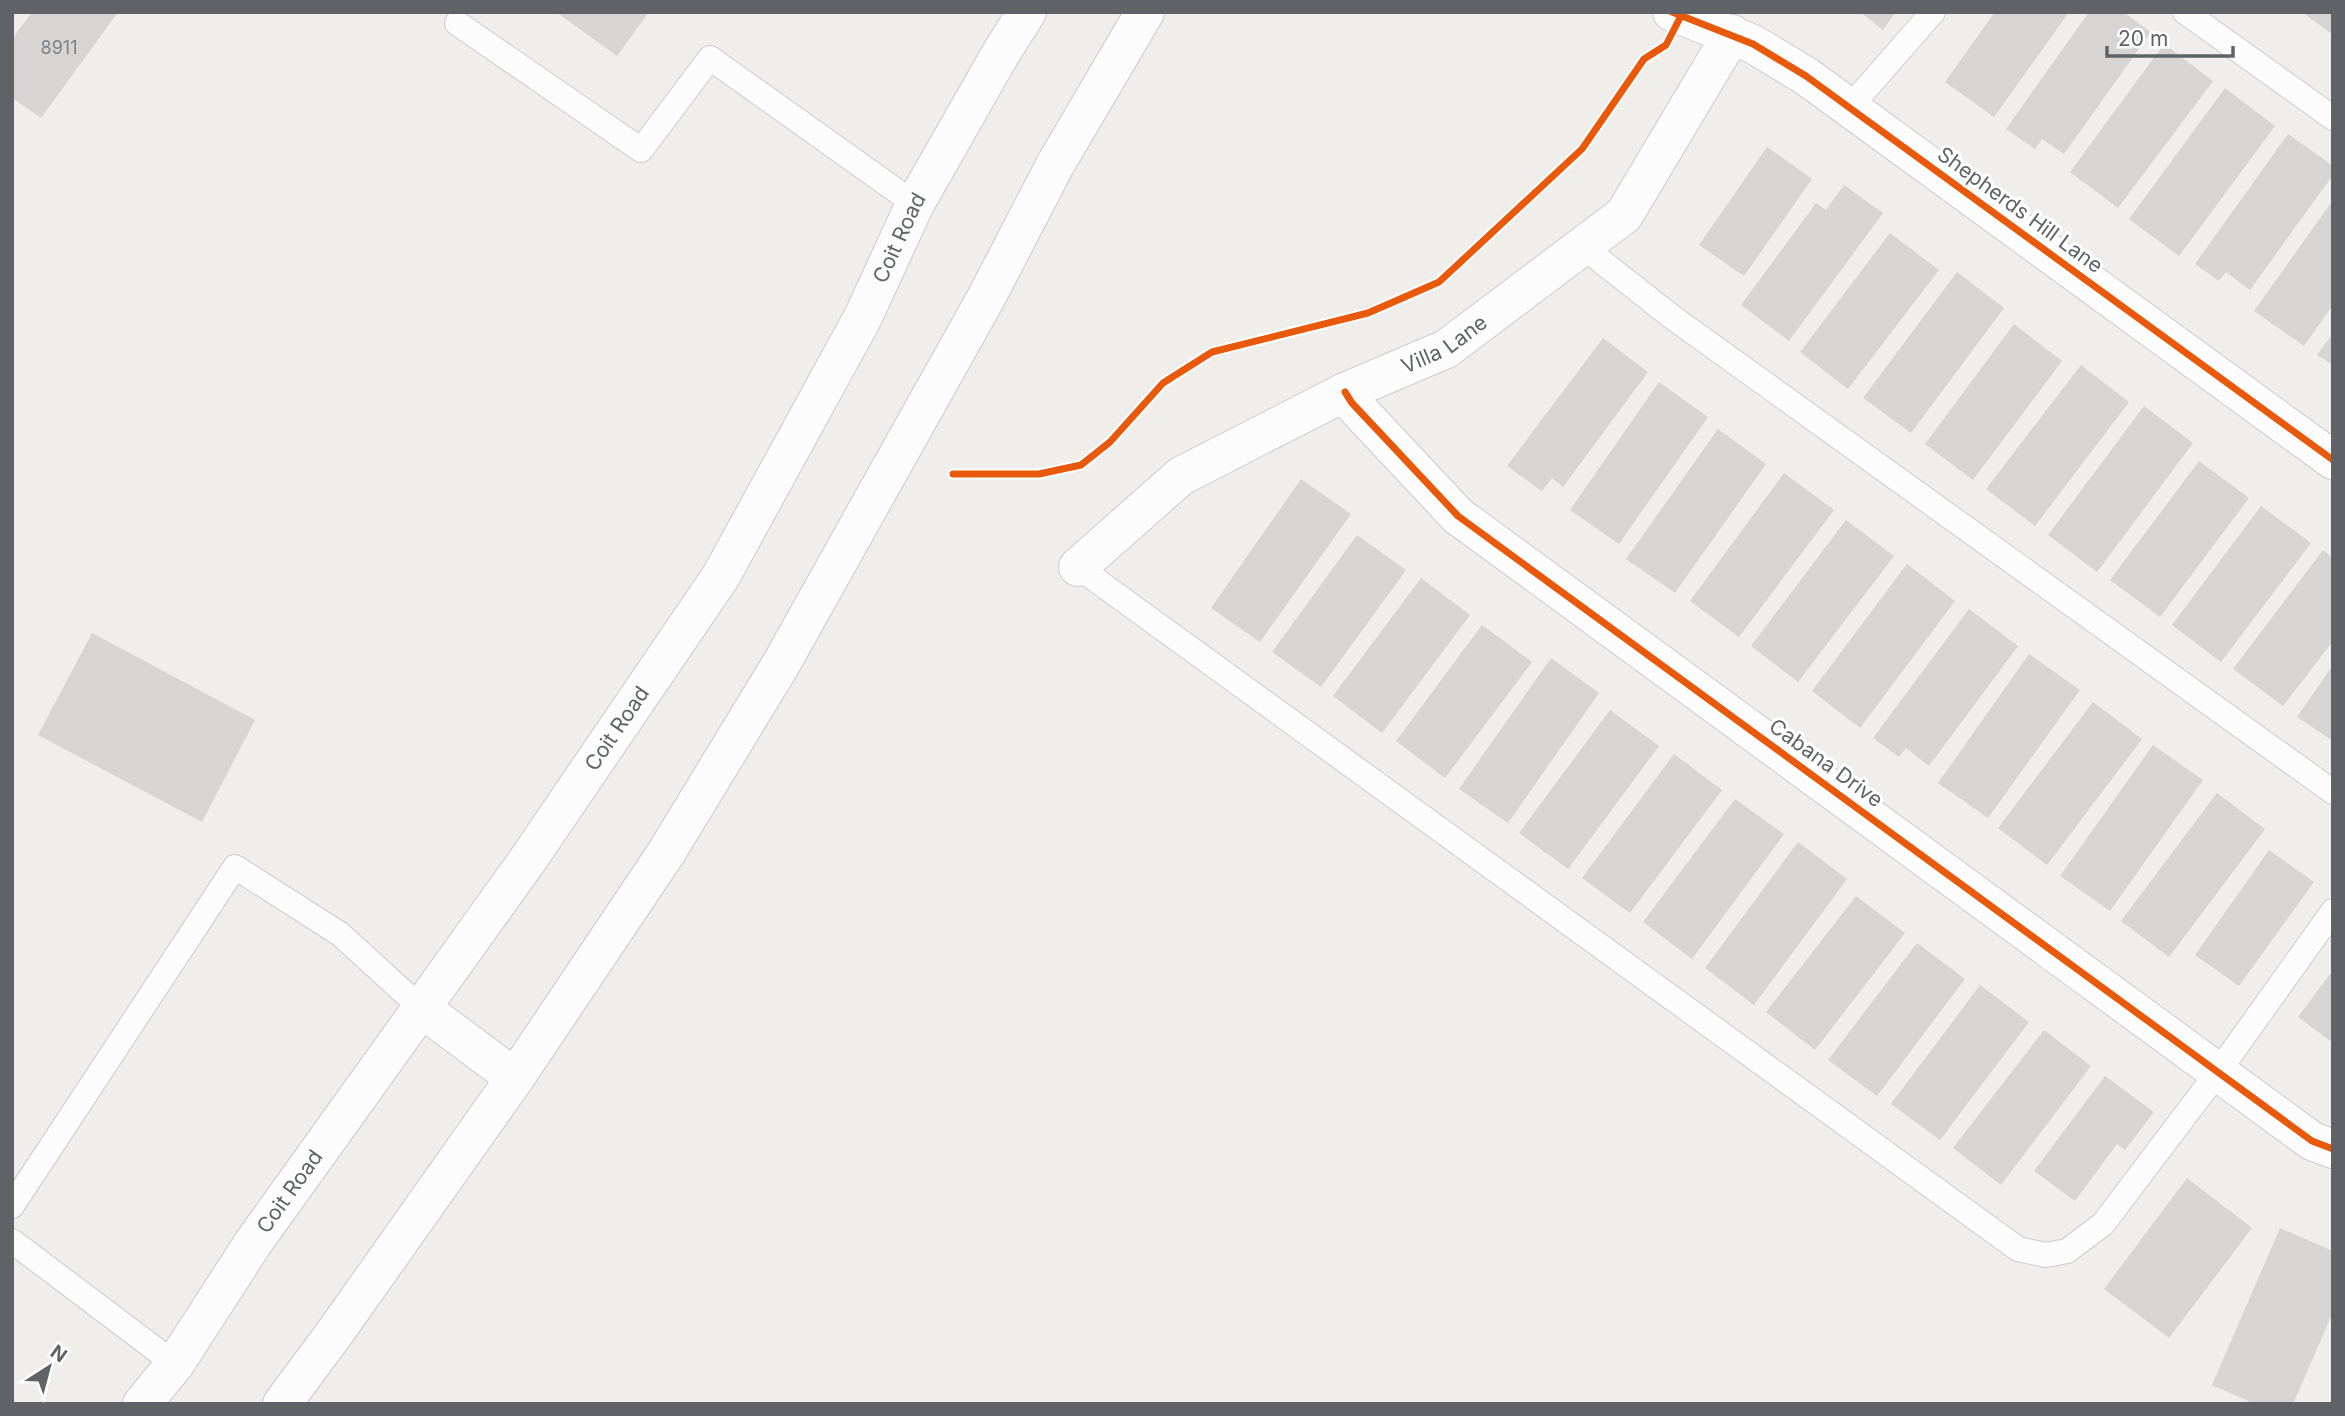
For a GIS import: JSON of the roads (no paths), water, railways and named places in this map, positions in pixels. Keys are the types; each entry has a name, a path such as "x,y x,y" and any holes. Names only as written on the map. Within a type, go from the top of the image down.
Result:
{"main road":[{"name":"Coit Road","path":"142,1404 175,1364 253,1243 527,862 721,576 863,317 915,204 1027,12"},
{"path":"282,1404 515,1078 666,853 782,664 986,298 1055,166 1145,12"},
{"name":"Shepherds Hill Lane","path":"1672,12 1732,34 1786,62 2333,460"},
{"name":"Villa Lane","path":"1079,567 1181,476 1345,392 1446,349 1624,215 1732,34"},
{"name":"Cabana Drive","path":"1345,392 1352,403 1458,516 2218,1072 2321,1143"},
{"path":"421,1008 515,1078"}],"lane":[{"path":"1850,107 1933,12"},
{"path":"2185,12 2333,118"},
{"path":"457,23 641,150 710,58 915,204"},
{"path":"1582,246 1672,317 2333,792"},
{"path":"1079,567 2018,1249 2046,1255 2067,1251 2103,1224 2218,1072 2333,911"},
{"path":"12,1206 235,867 341,934 421,1008"},
{"path":"12,1241 175,1364"}]}
